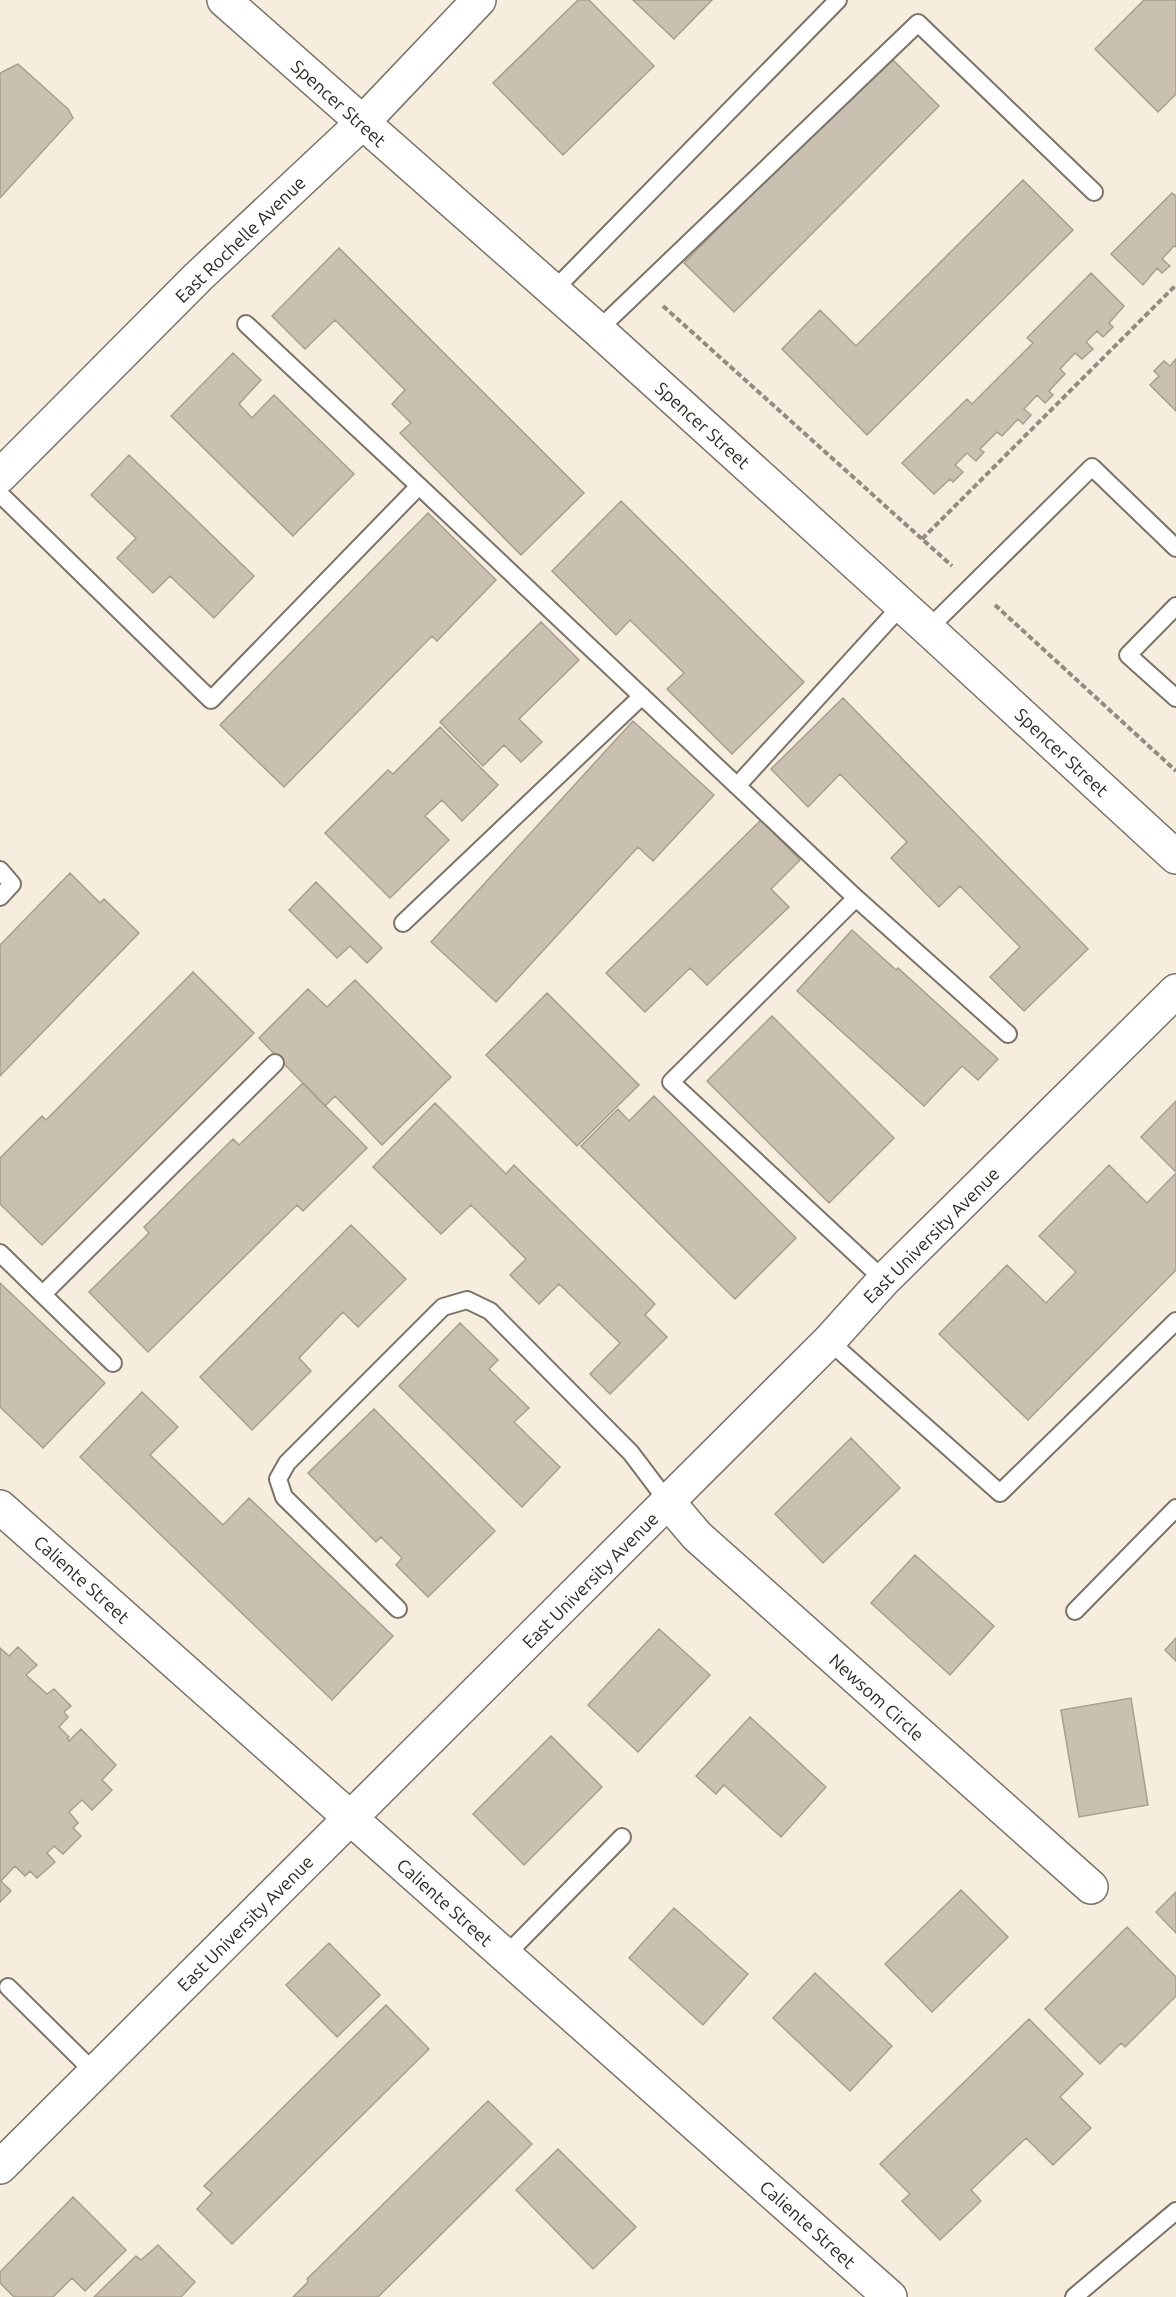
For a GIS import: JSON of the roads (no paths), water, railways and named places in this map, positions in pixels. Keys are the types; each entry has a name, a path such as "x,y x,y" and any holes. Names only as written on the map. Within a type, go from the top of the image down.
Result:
{"street":[{"name":"East Rochelle Avenue","path":"0,476 198,277 362,124 479,0"},
{"name":"Spencer Street","path":"237,4 362,124 598,330 1176,857"},
{"name":"East University Avenue","path":"0,2167 829,1341 884,1280 1176,991"},
{"name":"Newsom Circle","path":"668,1502 697,1536 1091,1887"},
{"name":"Caliente Street","path":"0,1507 890,2297"}],"lane":[{"path":"553,291 838,0"},
{"path":"598,330 918,23 1094,192"},
{"path":"246,324 856,898 1008,1034"},
{"path":"928,629 1092,467 1176,548"},
{"path":"0,494 211,700 419,486"},
{"path":"736,786 902,605"},
{"path":"1176,606 1128,655 1176,698"},
{"path":"403,923 642,696"},
{"path":"0,870 12,884 0,897"},
{"path":"856,898 671,1082 884,1280"},
{"path":"43,1294 275,1063"},
{"path":"0,1253 113,1363"},
{"path":"398,1610 284,1497 278,1479 287,1463 443,1307 467,1300 490,1311 631,1453 668,1502"},
{"path":"829,1341 1000,1493 1176,1321"},
{"path":"1075,1611 1176,1508"},
{"path":"505,1956 622,1837"},
{"path":"8,1987 95,2073"},
{"path":"1074,2297 1176,2211"}]}
